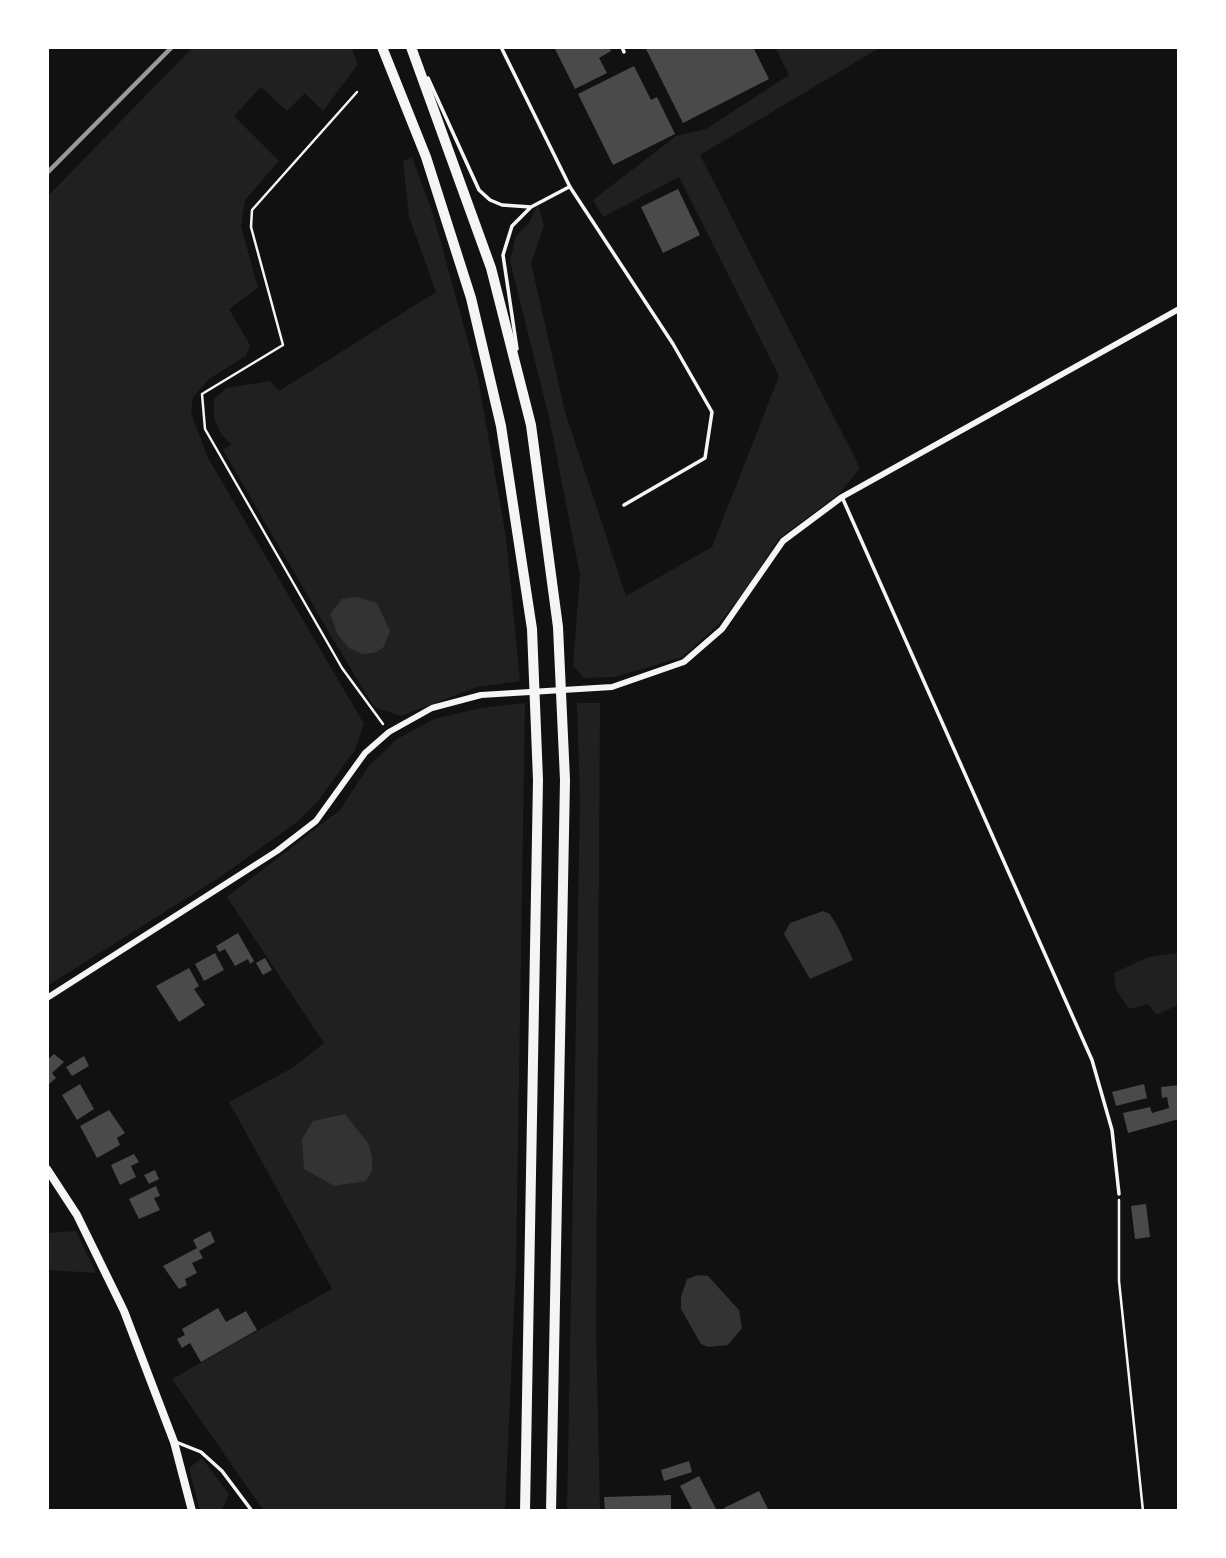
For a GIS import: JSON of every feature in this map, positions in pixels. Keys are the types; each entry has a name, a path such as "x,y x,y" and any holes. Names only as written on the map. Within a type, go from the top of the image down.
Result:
{"highway":[{"path":"382,47 426,157 471,298 501,426 532,629 538,780 525,1511"},
{"path":"412,47 491,268 531,425 558,627 565,780 551,1511"}],"street":[{"path":"47,998 278,851 316,821 365,753 389,732 432,708 481,695 612,687 684,662 722,629 783,541 842,497 1179,309"},
{"path":"47,1169 77,1215 124,1311 174,1442 192,1511"}],"lane":[{"path":"412,47 479,190 490,200 502,205 531,206"},
{"path":"501,47 570,187 673,344 712,412 705,458 624,505"},
{"path":"523,398 503,255 512,226 531,206 570,187"},
{"path":"842,497 1092,1060 1112,1130 1119,1194"},
{"path":"174,1442 201,1452 217,1466 252,1511"}],"path":[{"path":"357,92 252,210 251,227 283,345 202,394 205,429 342,668 389,732"},
{"path":"1119,1194 1119,1281 1143,1511"}],"shaded area":[{"path":"193,47 351,47 358,64 323,111 305,93 287,111 261,87 234,116 279,161 245,200 241,226 258,288 229,309 250,345 246,356 209,379 193,397 191,413 208,458 364,724 355,750 318,801 297,822 217,879 47,986 47,197"},
{"path":"775,47 881,47 700,155 860,468 839,494 778,539 748,587 717,626 682,657 615,677 584,678 573,666 580,575 549,417 510,261 516,236 529,223 538,204 544,226 531,263 565,412 626,596 712,547 779,376 679,177 603,217 593,200 676,136 706,129 789,75"},
{"path":"412,157 433,214 478,378 506,537 520,681 477,687 401,716 374,707 334,641 223,450 231,444 221,434 214,418 214,399 227,388 270,381 279,391 436,292 409,217 403,161"},
{"path":"357,597 377,603 390,631 383,648 374,653 362,654 349,648 338,635 330,614 342,599"},
{"path":"525,703 516,1265 505,1511 264,1511 172,1379 332,1289 229,1102 294,1067 324,1043 227,897 340,810 368,767 397,739 434,719 481,708"},
{"path":"577,703 600,703 596,1327 600,1511 567,1511 580,798"},
{"path":"823,911 830,914 853,960 810,979 784,934 790,923"},
{"path":"1179,953 1179,1004 1157,1015 1148,1004 1129,1009 1116,990 1114,973 1148,957"},
{"path":"345,1114 368,1143 372,1156 372,1171 366,1181 334,1186 304,1169 302,1139 313,1121"},
{"path":"76,1231 96,1273 47,1270 47,1233"},
{"path":"698,1275 708,1276 739,1310 742,1328 728,1345 708,1347 701,1344 681,1309 681,1297 687,1279"},
{"path":"202,1458 229,1494 221,1511 200,1511 189,1468"}],"building":[{"path":"554,47 609,47 611,51 599,58 607,73 575,89"},
{"path":"645,47 753,47 769,79 683,123"},
{"path":"634,66 651,100 657,97 675,134 613,165 578,94"},
{"path":"678,189 700,235 663,253 641,207"},
{"path":"238,933 254,961 250,964 248,959 235,966 225,949 219,952 216,946"},
{"path":"215,953 224,970 204,981 195,964"},
{"path":"265,958 272,970 263,975 256,963"},
{"path":"189,968 199,986 194,989 205,1005 179,1022 156,986"},
{"path":"54,1054 64,1062 52,1073 56,1078 47,1086 47,1060"},
{"path":"84,1056 89,1066 72,1076 66,1067"},
{"path":"80,1084 94,1109 77,1120 62,1095"},
{"path":"1144,1084 1147,1098 1116,1106 1112,1092"},
{"path":"1179,1085 1179,1119 1128,1133 1123,1113 1150,1107 1152,1113 1169,1108 1167,1097 1162,1098 1161,1087"},
{"path":"109,1110 125,1133 117,1138 120,1145 97,1158 80,1126"},
{"path":"134,1154 139,1162 131,1166 136,1177 120,1185 111,1165"},
{"path":"155,1170 159,1179 149,1184 144,1175"},
{"path":"156,1186 160,1196 154,1198 160,1210 139,1219 129,1199"},
{"path":"1146,1204 1150,1237 1135,1239 1131,1206"},
{"path":"210,1231 215,1242 199,1251 203,1258 192,1263 197,1273 185,1279 187,1285 179,1289 163,1266 197,1248 193,1240"},
{"path":"218,1308 226,1322 246,1311 257,1330 201,1362 190,1343 182,1348 177,1339 185,1335 182,1329"},
{"path":"689,1461 692,1472 664,1481 661,1470"},
{"path":"699,1476 717,1511 693,1511 680,1486"},
{"path":"759,1491 769,1511 726,1511 724,1508"},
{"path":"671,1495 671,1511 605,1511 604,1497"}],"railway":[{"path":"47,173 172,47"}]}
